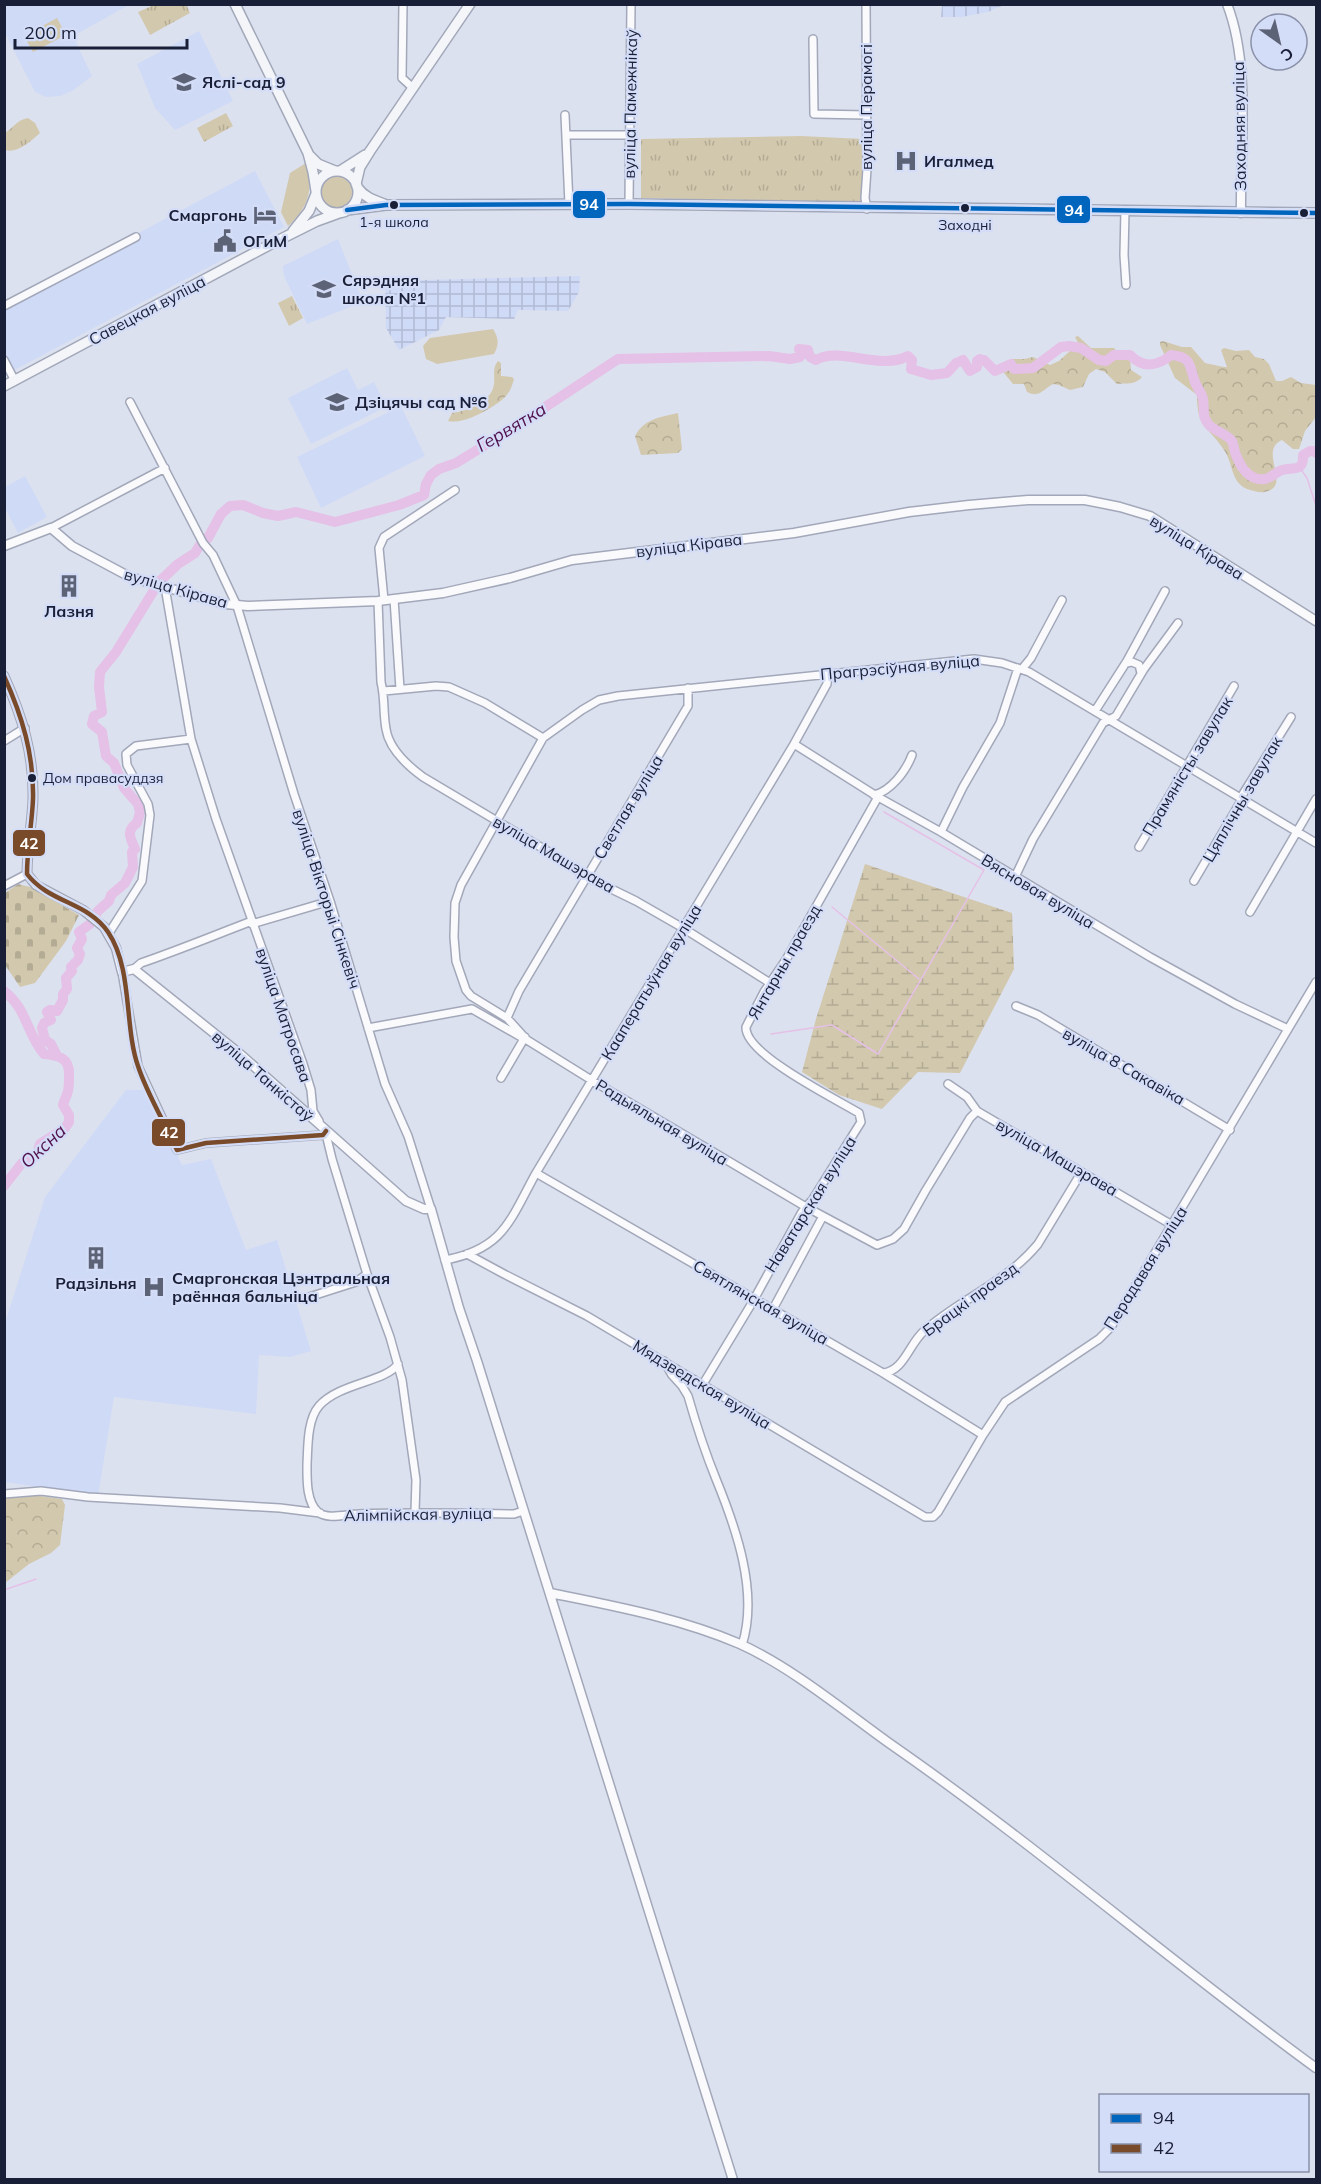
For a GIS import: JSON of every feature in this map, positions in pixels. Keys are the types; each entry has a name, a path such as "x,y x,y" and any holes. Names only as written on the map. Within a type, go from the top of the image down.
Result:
{"main road":[{"path":"235,4 308,153 321,206 326,210 343,212 356,201 360,167 470,4"},
{"path":"316,193 320,179 370,151"},
{"path":"308,153 318,164 350,176 357,185"},
{"name":"Савецкая вуліца","path":"357,185 363,194 386,205"},
{"name":"Савецкая вуліца","path":"290,235 309,211 316,193"},
{"name":"Савецкая вуліца","path":"4,386 317,220 343,212 386,205 629,204 1317,213"}],"street":[{"path":"403,4 402,78 413,88"},
{"name":"вуліца Памежнікаў","path":"629,204 631,4"},
{"name":"вуліца Перамогі","path":"866,4 867,169 865,198 867,208"},
{"name":"Заходняя вуліца","path":"1227,4 1232,19 1241,75 1241,213"},
{"path":"813,39 814,114 867,115"},
{"path":"565,115 569,204"},
{"path":"566,135 629,135"},
{"path":"1125,210 1126,285"},
{"path":"4,306 136,237"},
{"path":"4,360 15,381"},
{"path":"4,546 51,528 165,468 130,402"},
{"name":"вуліца Вікторыі Сінкевіч","path":"165,468 203,543 213,555 237,606 386,1084 408,1136 733,2180"},
{"name":"вуліца Машэрава","path":"455,490 384,537 379,548 381,682 384,691 386,729 391,743 423,777 587,877 683,928 770,983"},
{"name":"вуліца Кірава","path":"51,528 72,546 130,577 237,606 381,601 475,586 572,560 794,533 909,512 1028,500 1085,500 1150,516 1317,621"},
{"name":"вуліца Матросава","path":"164,586 191,739 216,819 303,1064 311,1090 313,1111 326,1131 332,1159 367,1274 398,1364 412,1445 416,1480 415,1512"},
{"path":"1095,711 1126,663 1165,591"},
{"path":"394,599 400,689"},
{"path":"941,832 963,787 1000,723 1020,669 1031,658 1062,600"},
{"path":"1015,877 1033,839 1103,723 1116,716 1141,673 1178,623"},
{"name":"Прагрэсіўная вуліца","path":"497,821 543,738 567,719 599,700 688,688 974,659 990,660 1020,669 1317,843"},
{"path":"1126,663 1136,664 1140,667 1141,673"},
{"name":"Кааператыўная вуліца","path":"445,1260 467,1254 501,1234 794,744 827,684 828,675"},
{"path":"4,676 25,728 31,753 27,874 36,885 83,910 109,933 116,948 122,972 138,1066 177,1150 206,1143 323,1135 326,1131"},
{"path":"384,691 443,686 461,691 543,738"},
{"name":"Прамяністы завулак","path":"1139,847 1234,686"},
{"name":"Светлая вуліца","path":"506,1018 519,991 688,706 688,688"},
{"name":"Цяплічны завулак","path":"1194,882 1291,717"},
{"path":"4,741 25,728"},
{"path":"109,933 142,881 150,815 148,804 127,765 126,754 136,746 191,739"},
{"name":"Вясновая вуліца","path":"794,744 876,796 1234,1004 1288,1029"},
{"path":"876,796 888,789 912,755"},
{"name":"Янтарны праезд","path":"861,1118 856,1111 773,1061 747,1036 746,1027 792,949 876,796"},
{"path":"1250,912 1317,799"},
{"path":"472,1010 456,961 453,937 455,903 461,885 497,821"},
{"path":"4,886 27,874"},
{"path":"122,972 210,937 330,901"},
{"name":"вуліца Танкістаў","path":"134,969 240,1054 406,1202 424,1209 431,1209"},
{"name":"Перадавая вуліца","path":"933,1517 1000,1407 1106,1333 1317,982"},
{"name":"Радыяльная вуліца","path":"466,990 471,996 506,1018 524,1038 806,1207 873,1244 882,1245 893,1239 908,1224 926,1190 970,1118 977,1111"},
{"name":"вуліца 8 Сакавіка","path":"1016,1006 1038,1015 1230,1130"},
{"path":"368,1028 472,1010 524,1038 501,1078"},
{"path":"492,1019 506,1018"},
{"name":"вуліца Машэрава","path":"948,1084 967,1097 977,1111 1172,1225"},
{"name":"Наватарская вуліца","path":"703,1384 788,1235 859,1127 861,1118"},
{"name":"Святлянская вуліца","path":"536,1173 883,1373 983,1435"},
{"name":"Брацкі праезд","path":"900,1366 922,1332 1002,1277 1031,1253 1081,1173"},
{"path":"773,1309 823,1216"},
{"name":"Мядзведская вуліца","path":"467,1254 587,1316 925,1517 933,1517"},
{"path":"303,1299 356,1282 367,1274"},
{"path":"664,1361 688,1395 716,1479 728,1506 740,1549 748,1608 746,1633 742,1646"},
{"path":"317,1511 309,1495 307,1468 312,1421 318,1408 341,1390 390,1372 398,1364"},
{"path":"883,1373 900,1366"},
{"path":"900,1366 899,1379 903,1385"},
{"name":"Алімпійская вуліца","path":"4,1494 41,1491 88,1497 317,1511 337,1515 415,1512 514,1514 523,1511"},
{"path":"550,1593 656,1615 700,1628 742,1646 785,1670 929,1770 1317,2068"}],"shaded area":[{"path":"942,4 1004,5 988,12 962,17 941,17"},
{"path":"5,5 129,5 73,36 92,76 72,91 60,96 46,97 35,92 5,33"},
{"name":"Яслі-сад 9","path":"199,31 233,101 175,130 155,108 137,64"},
{"path":"255,171 284,227 5,375 5,304"},
{"name":"Сярэдняя школа №1","path":"338,239 363,302 307,324 284,276 283,266"},
{"path":"580,276 579,292 568,311 518,310 514,319 446,317 439,330 399,350 386,328 385,281"},
{"name":"Дзіцячы сад №6","path":"347,368 358,390 374,382 386,407 311,444 288,398"},
{"path":"401,406 425,456 321,508 297,457"},
{"path":"25,476 47,517 18,533 5,508 5,487"},
{"name":"Смаргонская Цэнтральная раённая бальніца","path":"126,1090 146,1090 182,1165 211,1159 246,1250 277,1240 311,1351 290,1357 259,1355 256,1414 114,1397 98,1496 5,1482 5,1323 45,1197"}],"green space":[{"path":"186,4 190,13 150,35 138,12 154,5"},
{"path":"57,18 66,35 33,52 24,36"},
{"path":"226,113 233,126 204,142 197,128"},
{"path":"28,118 35,123 40,133 19,148 5,150 5,133 18,122"},
{"path":"801,136 863,139 862,202 641,198 641,139"},
{"path":"306,163 310,181 308,198 300,213 288,226 281,212 290,173"},
{"path":"336,176 347,181 352,192 347,203 336,208 325,203 320,192 325,181"},
{"path":"292,296 303,318 289,326 278,303"},
{"path":"493,329 498,342 494,354 437,364 426,359 423,346 430,338"},
{"path":"1078,336 1091,348 1114,348 1130,357 1131,370 1142,377 1140,380 1117,384 1105,372 1096,369 1089,374 1083,387 1070,390 1053,384 1035,394 1027,392 1024,384 1013,384 1004,373 1005,364 1012,359 1033,357 1050,365 1059,361 1071,350 1082,353 1075,337"},
{"path":"1163,341 1182,347 1191,347 1205,363 1224,367 1227,367 1221,350 1224,348 1236,351 1249,350 1255,357 1264,359 1269,364 1276,381 1291,377 1301,383 1316,385 1316,417 1305,431 1299,449 1293,449 1282,440 1275,445 1273,460 1276,483 1272,489 1259,492 1250,490 1239,483 1224,450 1201,421 1197,395 1175,378 1160,345"},
{"path":"498,361 501,363 501,376 514,379 507,395 478,415 454,422 448,421 452,413 471,408 489,396 494,384 494,369"},
{"path":"678,413 682,449 678,453 641,455 635,436 639,430 648,422"},
{"path":"865,864 1012,913 1014,969 960,1073 918,1072 882,1109 839,1095 802,1072 816,1019"},
{"path":"18,884 30,887 79,915 66,941 35,983 20,987 5,965 5,893"},
{"path":"33,1495 62,1499 65,1505 60,1545 51,1553 29,1564 5,1583 5,1497"}],"waterway":[{"name":"Гервятка","path":"57,1056 51,1044 45,1040 42,1028 44,1023 51,1020 47,1012 57,1011 63,1000 63,994 67,989 66,978 80,954 77,948 82,939 79,932 90,924 98,911 109,901 111,895 125,883 133,867 132,852 135,849 130,832 137,823 140,813 138,804 124,788 114,763 106,756 102,732 92,724 94,716 102,712 100,672 116,652 159,582 178,564 195,553 201,543 208,538 221,514 230,506 243,505 278,516 296,512 335,522 399,505 424,495 431,475 439,469 456,463 618,359 769,356 790,359 800,357 802,352 799,349 808,350 810,357 816,360 826,356 837,356 885,361 908,356 912,360 911,369 931,375 947,373 956,363 963,360 970,371 977,367 977,361 980,359 995,371 1011,364 1014,369 1033,368 1061,347 1069,346 1081,348 1099,360 1106,361 1114,355 1130,355 1145,364 1156,364 1171,355 1178,356 1189,363 1204,403 1204,415 1207,422 1232,441 1240,465 1250,476 1259,479 1267,478 1282,470 1300,466 1303,455 1310,451 1316,453"},
{"path":"1300,468 1307,478 1316,506"},
{"path":"771,1034 832,1025 878,1054 984,870 884,812"},
{"path":"832,907 919,979"},
{"name":"Оксна","path":"4,991 18,1006 44,1054 63,1059 69,1070 68,1089 63,1105 69,1115 69,1122 65,1128 40,1144 36,1156 22,1163 4,1186"},
{"path":"4,1590 36,1579"}],"transit line":[{"name":"94","path":"347,210 386,205 629,204 1316,213"},
{"name":"42","path":"4,676 26,736 33,782 27,874 46,891 90,914 108,932 116,947 125,980 131,1033 138,1066 177,1150 206,1143 323,1135 326,1131"}],"place":[{"name":"Яслі-сад 9","path":"184,82"},
{"name":"Игалмед","path":"906,161"},
{"name":"1-я школа","path":"394,205"},
{"name":"Заходні","path":"965,208"},
{"name":"Смаргонь","path":"265,215"},
{"name":"ОГиМ","path":"225,241"},
{"name":"Сярэдняя школа №1","path":"324,289"},
{"name":"Дзіцячы сад №6","path":"337,402"},
{"name":"Лазня","path":"69,586"},
{"name":"Дом правасуддзя","path":"32,778"},
{"name":"Радзільня","path":"96,1258"},
{"name":"Смаргонская Цэнтральная раённая бальніца","path":"154,1287"}]}
